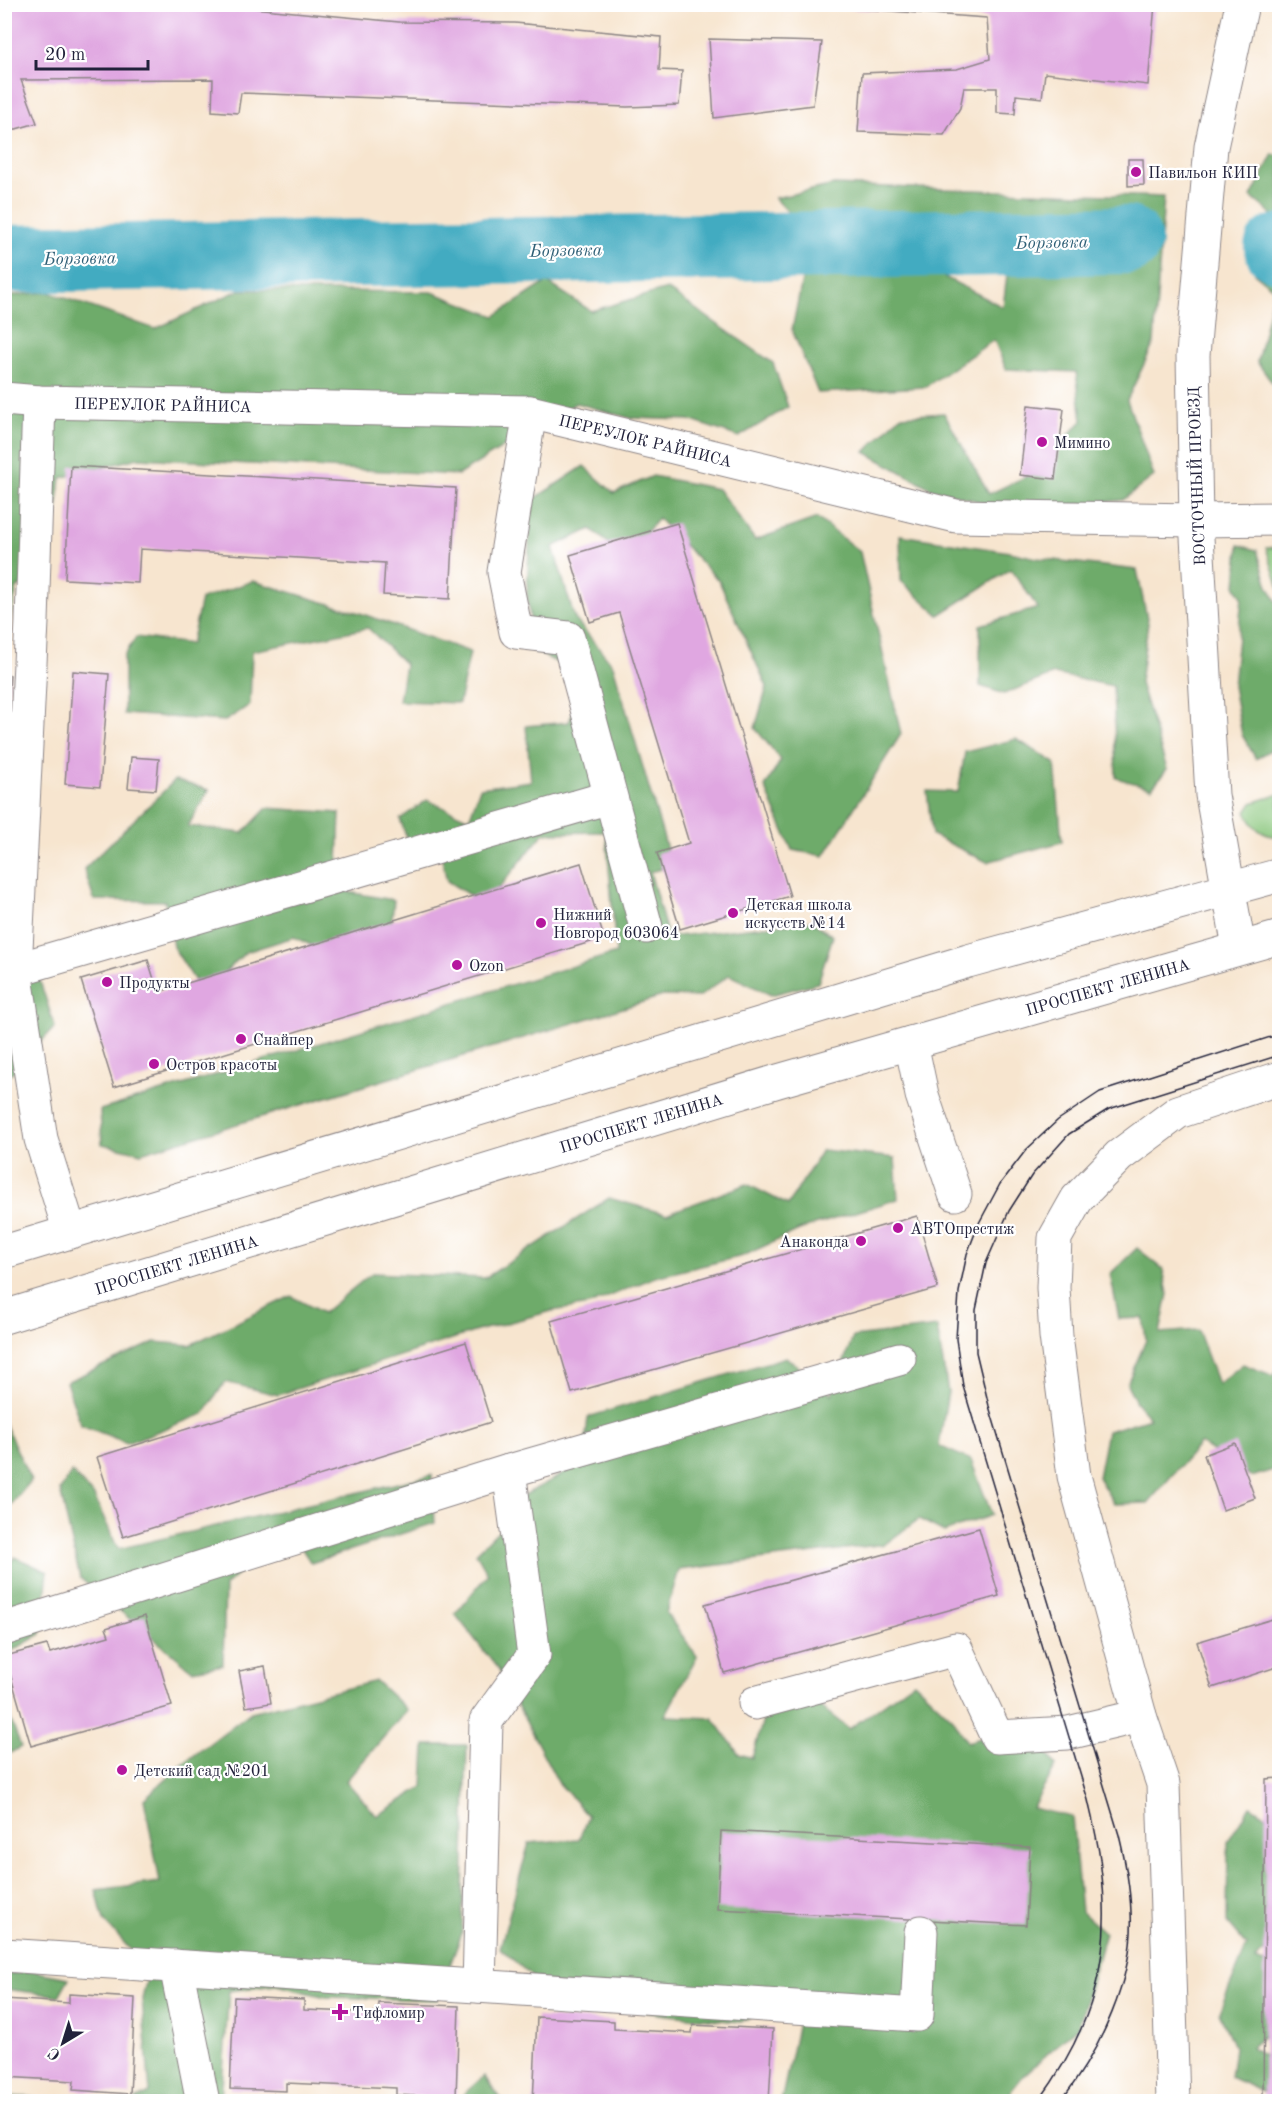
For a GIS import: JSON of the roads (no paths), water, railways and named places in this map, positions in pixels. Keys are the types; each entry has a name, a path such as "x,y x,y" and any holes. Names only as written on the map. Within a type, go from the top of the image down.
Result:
{"main road":[{"name":"ВОСТОЧНЫЙ ПРОЕЗД","path":"1239,948 1212,795 1196,520 1193,355 1210,158 1242,4"},
{"name":"ПЕРЕУЛОК РАЙНИСА","path":"4,399 39,402 530,412 956,516 1280,519"},
{"path":"39,402 32,622 10,971 41,1139 70,1232"},
{"path":"530,412 504,572 516,632 568,638 646,927"},
{"path":"10,971 610,797"},
{"path":"4,1252 968,961 1280,875"},
{"name":"ПРОСПЕКТ ЛЕНИНА","path":"4,1317 767,1084 1280,937"},
{"path":"911,1043 922,1095 955,1194"},
{"path":"1173,2102 1163,1784 1140,1716 1074,1476 1055,1317 1053,1288 1055,1238 1077,1199 1105,1170 1119,1156 1178,1113 1280,1078"},
{"path":"4,1629 509,1471 899,1359"},
{"path":"479,1986 486,1721 534,1655 509,1471"},
{"path":"755,1703 956,1649 997,1737 1068,1733 1140,1716"},
{"path":"4,1955 917,2015 921,1932"},
{"path":"176,1966 203,2102"}],"waterway":[{"name":"Борзовка","path":"4,259 1128,240"}],"tram line":[{"path":"1038,2102 1057,2075 1085,2020 1101,1962 1104,1901 1099,1851 1088,1800 963,1386 956,1339 959,1292 967,1254 979,1223 1000,1184 1026,1150 1058,1120 1100,1092 1280,1034"},
{"path":"1060,2102 1089,2060 1112,2013 1121,1988 1131,1937 1130,1893 1119,1835 989,1406 976,1352 976,1310 986,1263 1009,1211 1032,1175 1069,1134 1109,1109 1280,1055"}],"place":[{"name":"Павильон КИП","path":"1136,172"},
{"name":"Мимино","path":"1042,442"},
{"name":"Детская школа искусств №14","path":"733,913"},
{"name":"Нижний Новгород 603064","path":"541,923"},
{"name":"Ozon","path":"457,965"},
{"name":"Продукты","path":"107,982"},
{"name":"Снайпер","path":"241,1039"},
{"name":"Остров красоты","path":"154,1064"},
{"name":"АВТОпрестиж","path":"898,1228"},
{"name":"Анаконда","path":"861,1241"},
{"name":"Детский сад №201","path":"122,1770"},
{"name":"Тифломир","path":"340,2012"}]}
